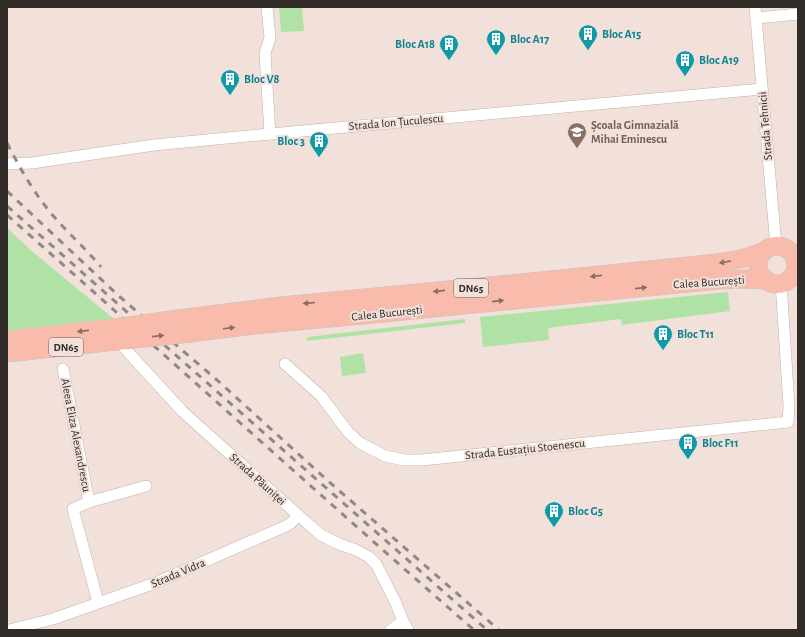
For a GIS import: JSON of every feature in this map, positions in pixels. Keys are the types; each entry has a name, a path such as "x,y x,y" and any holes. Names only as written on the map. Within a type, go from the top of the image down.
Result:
{"main road":[{"path":"782,250 795,257 795,270 784,279 761,274 758,265 760,256 782,250"},
{"name":"Calea București","path":"7,340 121,334 190,333 253,317 281,306 436,292 717,263 782,250"},
{"name":"Calea București","path":"7,353 121,334 178,319 373,314 718,280 784,279"}],"street":[{"path":"267,7 270,38 265,53 270,134"},
{"path":"755,13 798,14"},
{"name":"Strada Tehnicii","path":"755,13 762,89 782,250"},
{"name":"Strada Ion Țuculescu","path":"7,164 32,163 154,145 762,89"},
{"name":"Strada Eustațiu Stoenescu","path":"285,364 321,396 348,432 360,443 385,456 404,460 422,460 788,422 794,406 784,279"},
{"name":"Strada Păuniței","path":"121,334 128,352 183,412 321,535 356,550 369,557 376,564 395,601 405,625 391,630"},
{"name":"Aleea Eliza Alexandrescu","path":"63,369 89,502"},
{"name":"Aleea Eliza Alexandrescu","path":"98,602 73,509 89,502 146,486"},
{"name":"Strada Vidra","path":"9,630 53,618 156,583 286,526 298,515"},
{"path":"53,618 54,630"}],"green space":[{"path":"279,7 302,7 304,31 281,32"},
{"path":"7,228 33,252 114,319 7,332"},
{"path":"728,292 730,311 622,325 621,319 548,328 549,340 483,347 480,317"},
{"path":"465,319 465,323 307,341 307,337"},
{"path":"363,353 366,373 342,376 340,357"}],"railway":[{"path":"7,143 23,173 42,202 62,226 101,267"},
{"path":"7,191 120,297 217,380 327,480 499,630"},
{"path":"7,206 487,630"},
{"path":"7,215 474,630"}],"place":[{"name":"Bloc A15","path":"588,51"},
{"name":"Bloc A17","path":"496,56"},
{"name":"Bloc A18","path":"449,61"},
{"name":"Bloc A19","path":"685,77"},
{"name":"Bloc V8","path":"230,96"},
{"name":"Școala Gimnazială Mihai Eminescu","path":"577,149"},
{"name":"Bloc 3","path":"319,158"},
{"name":"Bloc T11","path":"663,351"},
{"name":"Bloc F11","path":"688,460"},
{"name":"Bloc G5","path":"554,528"}]}
